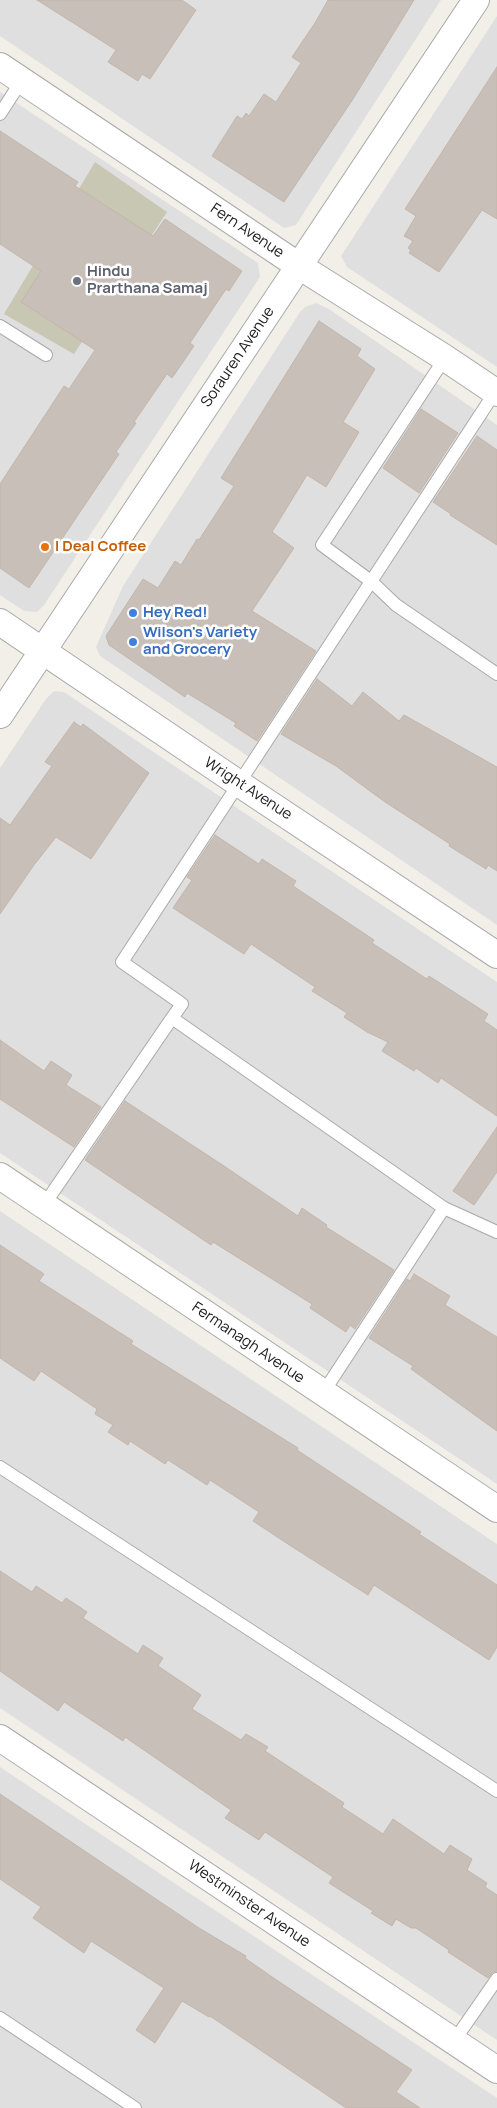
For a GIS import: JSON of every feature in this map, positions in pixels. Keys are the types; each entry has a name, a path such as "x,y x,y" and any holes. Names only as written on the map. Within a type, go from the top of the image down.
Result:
{"street":[{"name":"Sorauren Avenue","path":"0,715 476,0"},
{"name":"Fern Avenue","path":"0,66 299,266 496,391"},
{"name":"Wright Avenue","path":"0,622 497,955"},
{"name":"Fermanagh Avenue","path":"0,1176 497,1510"},
{"name":"Westminster Avenue","path":"0,1738 497,2070"}],"lane":[{"path":"0,114 22,80"},
{"path":"0,326 46,355"},
{"path":"444,358 322,545 372,582 396,605 497,674"},
{"path":"44,1205 182,1004 122,962 496,391"},
{"path":"172,1018 444,1208 497,1232"},
{"path":"323,1393 444,1208"},
{"path":"0,1467 497,1791"},
{"path":"454,2041 497,1979"},
{"path":"0,2018 135,2108"}],"shaded area":[{"path":"0,0 441,0 296,225 284,228 0,36"},
{"path":"497,16 497,367 347,267 341,256"},
{"path":"0,92 258,263 260,277 44,605 37,612 24,611 0,595"},
{"name":"Hindu Prarthana Samaj","path":"95,162 167,212 74,354 4,314"},
{"path":"316,303 329,309 497,425 497,925 100,656 96,647 123,586 300,312 305,307"},
{"path":"54,691 64,692 497,982 497,1484 0,1153 0,768 46,699"},
{"path":"0,1211 497,1544 497,2040 0,1708"},
{"path":"0,1767 497,2098 497,2108 0,2108"}],"building":[{"path":"37,0 182,0 196,10 150,79 142,74 138,81 108,62 116,50"},
{"path":"328,0 414,0 353,99 284,202 212,156 237,116 242,119 246,113 249,116 264,94 276,102 301,63 292,57"},
{"path":"497,67 497,219 482,210 439,272 409,253 411,250 408,248 413,241 404,236 416,216 405,209"},
{"path":"0,131 78,182 75,186 153,236 165,219 242,271 229,291 226,289 190,343 194,346 172,378 167,374 134,422 136,423 116,452 119,454 29,588 0,568 0,484 64,386 69,389 95,350 21,302 41,271 0,244"},
{"path":"319,321 361,349 357,356 375,369 343,422 359,432 326,487 307,475 272,532 294,548 252,611 316,651 257,741 234,726 236,723 187,693 185,697 109,645 106,636 143,579 158,588 175,561 181,565 197,539 199,540 234,486 221,478"},
{"path":"421,409 458,433 419,493 383,468"},
{"path":"477,436 497,450 497,545 433,502"},
{"path":"317,679 352,706 363,692 399,721 404,715 497,767 497,871 488,865 486,869 449,846 450,844 385,802 336,766 281,734"},
{"path":"74,722 81,727 83,724 149,773 91,859 56,837 0,914 0,818 10,825 52,766 45,762"},
{"path":"215,835 259,864 262,859 296,881 293,886 374,940 372,943 427,979 429,976 488,1014 484,1021 497,1030 497,1116 441,1078 438,1083 416,1068 414,1071 382,1051 388,1042 367,1032 344,1017 347,1013 312,991 315,987 251,944 244,954 173,908 192,880 187,877"},
{"path":"0,1040 44,1071 51,1061 72,1075 66,1085 101,1107 74,1147 0,1099"},
{"path":"125,1101 298,1216 302,1208 327,1225 326,1227 394,1270 355,1329 350,1325 346,1332 310,1308 312,1304 213,1242 211,1245 85,1160"},
{"path":"497,1127 497,1172 474,1205 453,1191"},
{"path":"0,1245 44,1274 39,1281 133,1341 131,1344 298,1448 297,1450 421,1532 419,1534 497,1585 497,1647 489,1660 374,1585 368,1595 291,1546 253,1521 259,1512 210,1480 207,1485 168,1460 165,1464 130,1441 128,1445 108,1432 113,1425 95,1414 97,1409 41,1371 34,1381 0,1358"},
{"path":"414,1274 450,1296 445,1305 497,1337 497,1431 411,1369 413,1366 369,1338 407,1279 410,1281"},
{"path":"0,1571 32,1592 36,1586 62,1603 66,1598 87,1612 83,1618 138,1654 143,1645 163,1658 158,1666 201,1695 192,1709 241,1740 246,1734 268,1747 265,1751 344,1803 342,1807 383,1834 393,1819 444,1854 450,1845 472,1859 467,1870 487,1883 485,1887 497,1895 497,1971 493,1972 488,1978 416,1928 411,1928 396,1919 392,1926 371,1913 373,1911 329,1883 333,1877 265,1832 259,1840 225,1818 231,1810 125,1737 123,1741 64,1702 58,1711 0,1671"},
{"path":"0,1794 199,1928 246,1956 245,1958 275,1979 412,2070 396,2092 420,2108 346,2108 210,2016 182,2001 155,2043 136,2030 164,1988 91,1941 84,1953 33,1918 41,1907 0,1879"}],"place":[{"name":"Hindu Prarthana Samaj","path":"77,281"},
{"name":"I Deal Coffee","path":"45,547"},
{"name":"Hey Red!","path":"133,613"},
{"name":"Wilson's Variety and Grocery","path":"133,642"}]}
